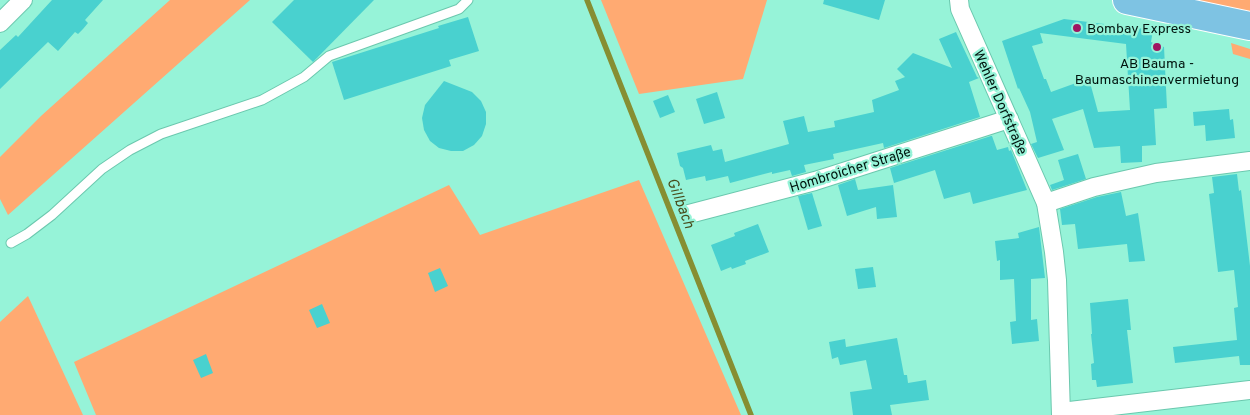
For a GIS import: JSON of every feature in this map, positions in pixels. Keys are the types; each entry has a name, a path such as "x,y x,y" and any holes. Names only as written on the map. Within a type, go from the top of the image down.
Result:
{"main road":[{"path":"1127,0 1250,26"}],"street":[{"path":"0,23 23,0"},
{"name":"Wehler Dorfstraße","path":"959,0 960,9 1046,203 1057,280 1061,413"},
{"name":"Hombroicher Straße","path":"689,214 815,181 1009,119"},
{"path":"1046,203 1094,187 1156,173 1250,161"},
{"path":"1061,413 1250,390"}],"lane":[{"path":"11,242 27,234 52,215 102,169 130,150 161,134 262,100 304,77 329,56 459,9 468,0"}],"shaded area":[{"path":"170,0 250,0 8,215 0,199 0,157 41,116"},
{"path":"601,0 767,0 743,79 639,94"},
{"path":"1188,0 1250,0 1250,14"},
{"path":"1231,43 1250,49 1250,59 1233,54"},
{"path":"639,180 741,415 96,415 74,362 449,185 480,235"},
{"path":"28,296 83,415 0,415 0,322"}],"building":[{"path":"52,0 103,0 85,20 88,23 78,34 75,32 58,51 48,42 0,89 0,50 16,35 18,37"},
{"path":"294,0 374,0 313,62 272,22"},
{"path":"824,0 885,0 879,20 823,4"},
{"path":"468,17 479,51 449,60 451,66 344,100 332,62"},
{"path":"1064,19 1153,30 1151,42 1164,47 1167,108 1154,109 1156,145 1142,146 1142,162 1121,163 1120,146 1094,148 1083,109 1052,119 1064,150 1038,158 1031,144 1037,142 1030,112 1018,89 1002,41","holes":["1040,33 1126,44 1130,110 1098,112 1088,75 1075,79 1076,83 1051,92 1046,79 1044,79 1032,46 1043,43"]},
{"path":"956,32 979,78 969,82 980,117 884,148 883,143 833,154 834,159 804,165 806,172 792,176 790,170 772,174 772,172 730,183 728,176 706,181 705,176 686,180 677,153 711,145 713,151 722,149 725,162 789,144 783,121 804,116 808,132 835,127 834,121 874,112 872,100 899,90 895,81 905,77 897,69 913,53 952,68 939,39"},
{"path":"444,81 472,92 481,101 486,112 486,124 482,136 474,145 463,151 439,148 430,141 424,130 422,118 425,105"},
{"path":"717,92 725,118 704,124 696,99"},
{"path":"668,95 675,112 660,118 653,101"},
{"path":"1229,109 1230,120 1233,119 1235,138 1206,141 1205,125 1194,126 1193,112"},
{"path":"992,136 997,150 1008,147 1009,151 1011,150 1027,190 973,204 970,192 944,199 935,170 894,183 890,168"},
{"path":"1078,154 1086,179 1052,190 1050,185 1064,180 1058,160"},
{"path":"1237,174 1239,191 1241,190 1250,266 1250,365 1240,365 1239,356 1175,363 1173,347 1237,340 1234,308 1238,307 1234,270 1218,272 1209,194 1214,193 1212,177"},
{"path":"855,179 858,190 893,185 897,217 877,219 876,207 847,216 838,185"},
{"path":"1121,192 1126,216 1138,213 1145,261 1129,262 1127,244 1078,249 1075,224 1062,225 1060,209 1097,197"},
{"path":"812,193 822,226 808,230 798,196"},
{"path":"758,224 769,252 745,261 746,264 721,271 711,245 735,236 734,233"},
{"path":"1039,227 1045,278 1031,279 1031,320 1037,319 1039,341 1012,344 1010,322 1016,321 1014,279 1000,280 1000,260 997,261 995,241 1019,238 1018,233"},
{"path":"873,267 876,287 858,289 855,269"},
{"path":"440,268 448,286 435,292 428,273"},
{"path":"1128,299 1131,330 1127,330 1133,383 1097,387 1096,380 1092,380 1091,364 1094,363 1090,303"},
{"path":"322,304 330,323 317,328 309,310"},
{"path":"897,338 904,375 907,375 908,383 926,380 929,400 890,405 892,415 853,415 850,392 872,389 866,360 840,365 838,357 832,359 829,342 845,339 846,347"},
{"path":"206,354 213,373 201,378 193,360"}],"waterway":[{"name":"Gillbach","path":"587,0 751,415"}],"place":[{"name":"Bombay Express","path":"1077,28"},
{"name":"AB Bauma - Baumaschinenvermietung","path":"1157,47"}]}
